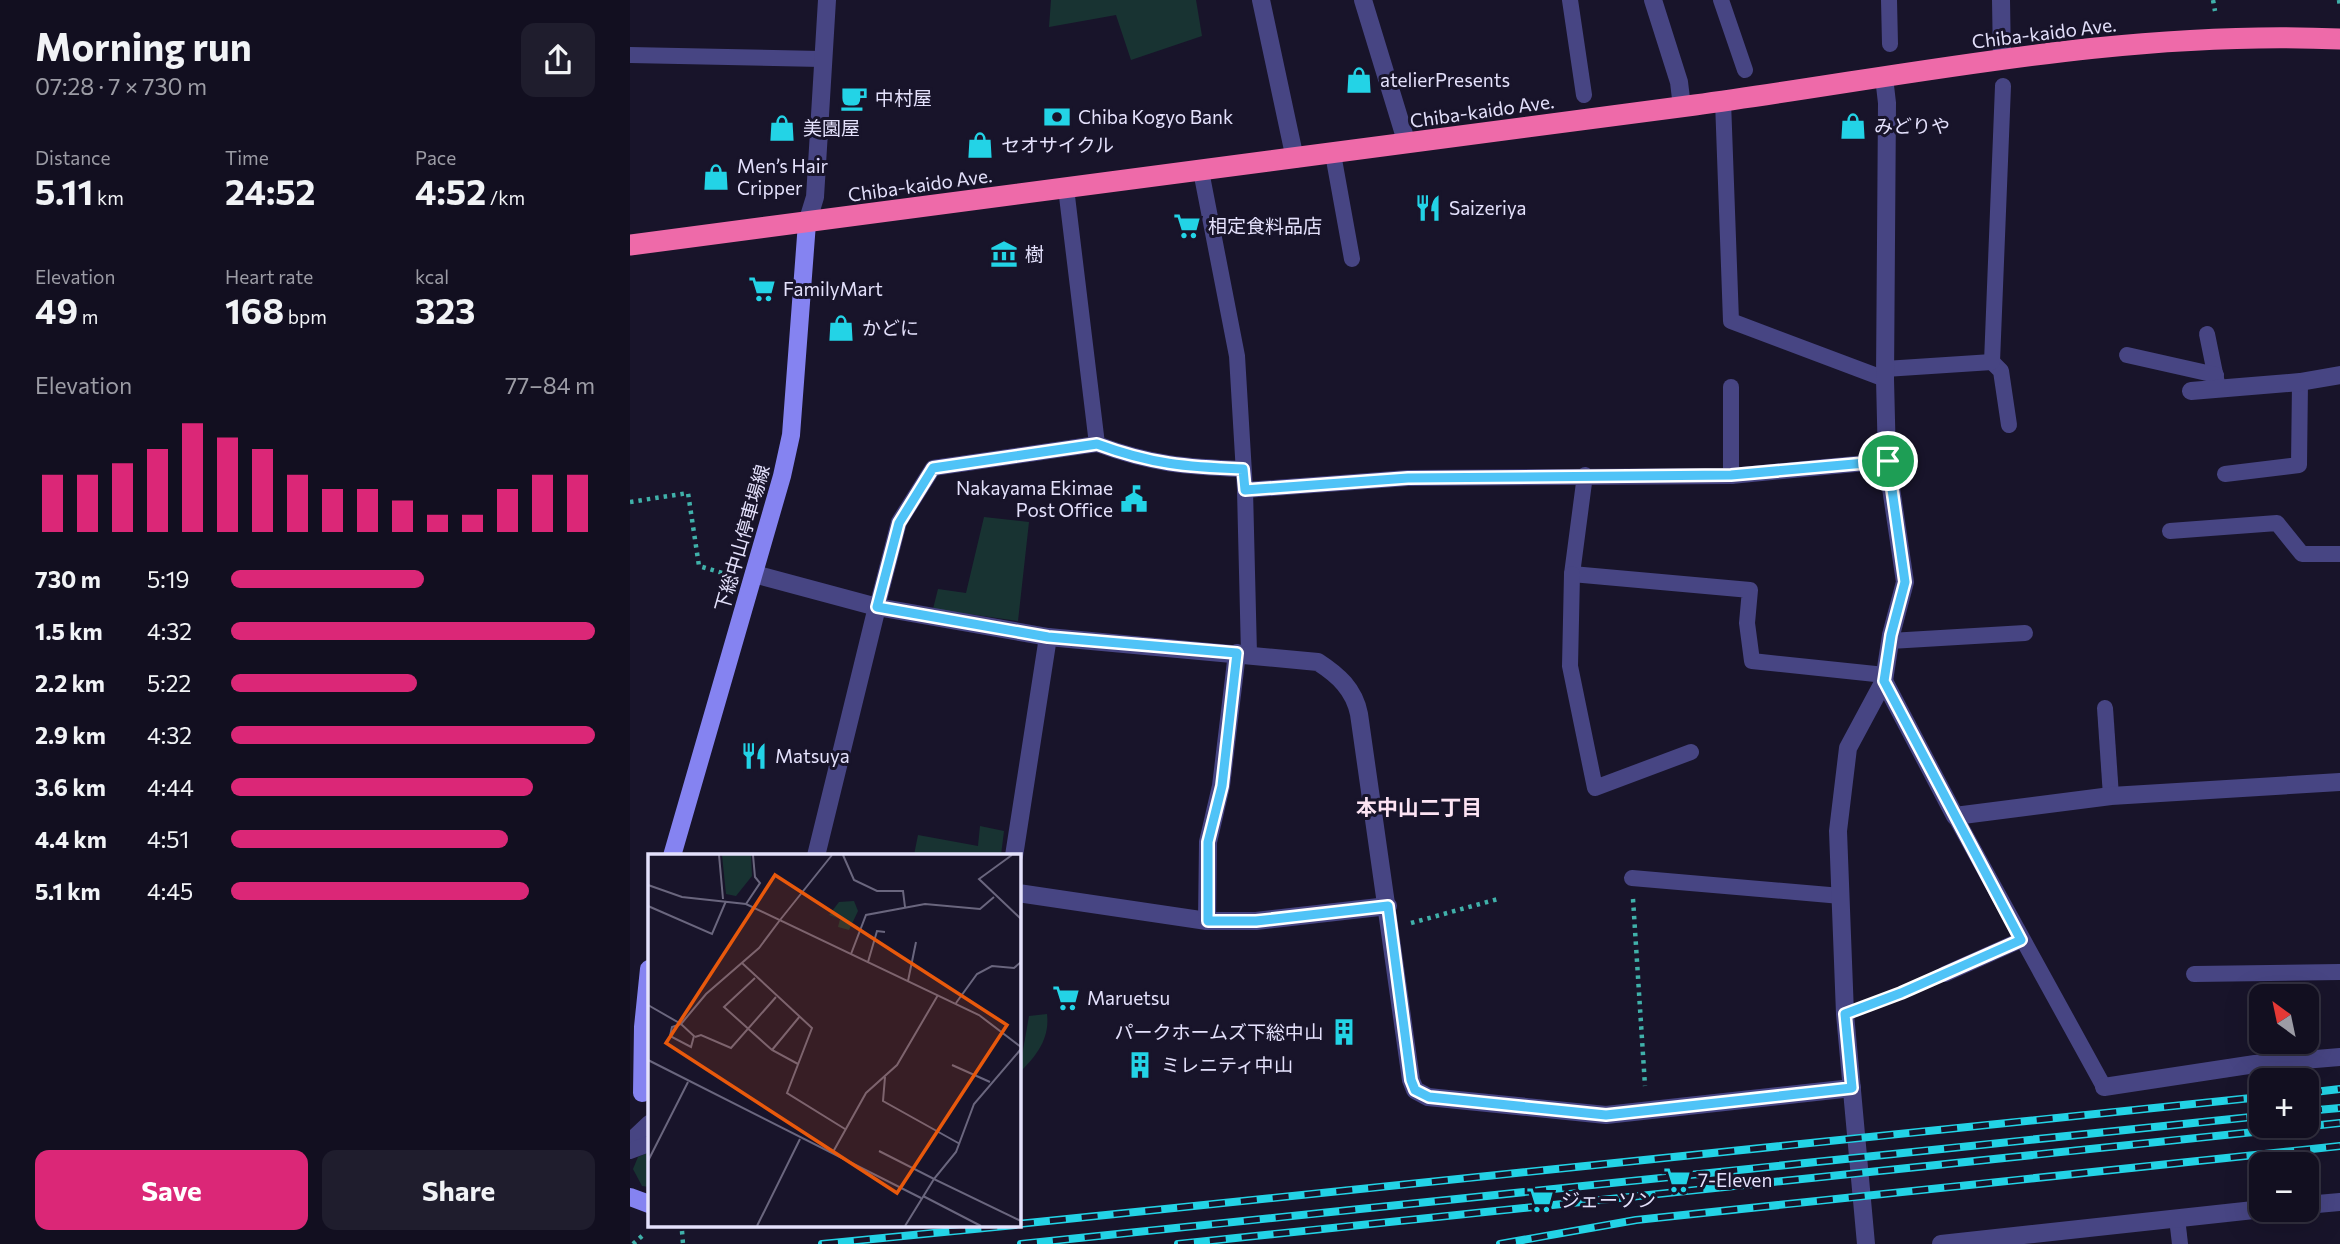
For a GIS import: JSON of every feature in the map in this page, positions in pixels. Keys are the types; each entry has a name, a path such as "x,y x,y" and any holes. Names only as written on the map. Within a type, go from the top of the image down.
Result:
{"highway":[{"name":"Chiba-kaido Ave.","path":"630,245 1723,102 2002,60 2233,36 2340,39"}],"main road":[{"name":"下総中山停車場線","path":"673,854 754,574 790,435 807,223"},
{"path":"638,1098 648,979"}],"street":[{"path":"807,223 815,197 821,59 827,0"},
{"path":"1261,0 1296,159"},
{"path":"1363,0 1407,144"},
{"path":"1653,0 1679,82 1682,107"},
{"path":"2001,0 2002,60"},
{"path":"1867,1244 1845,1014 1838,831 1849,748 1884,678 1905,582 1888,461 1885,374 1887,103 1884,77"},
{"path":"2191,391 2217,382 2300,382 2340,375"},
{"path":"754,574 877,607 1048,637 1318,662 1339,676 1357,702 1415,1090 1429,1097 1606,1115 1852,1088"},
{"path":"816,854 877,607"},
{"path":"1014,854 1048,637"},
{"path":"1208,921 1208,842 1222,786 1243,654"},
{"path":"1884,678 1955,816 2111,796 2340,782"},
{"path":"1020,893 1208,921 1256,921 1388,906"},
{"path":"2104,1087 2255,1064 2340,1057"},
{"path":"2319,1204 2340,1202"},
{"path":"1941,1244 2249,1210"}],"lane":[{"path":"1570,0 1584,94"},
{"path":"1721,0 1745,71"},
{"path":"1889,0 1890,44"},
{"path":"630,55 821,59"},
{"path":"2003,86 1992,362 2001,371 2009,425"},
{"path":"1723,102 1731,321 1885,374 1992,362"},
{"path":"1333,154 1352,259"},
{"path":"1201,171 1237,356 1245,490 1243,654"},
{"path":"1066,188 1097,444"},
{"path":"2127,355 2217,382 2207,334"},
{"path":"2225,474 2299,465 2300,382"},
{"path":"1731,387 1731,475"},
{"path":"877,607 899,523 933,468 1097,444 1135,458 1170,466 1243,469"},
{"path":"1245,490 1408,478 1731,475 1888,461"},
{"path":"1586,475 1572,574 1570,666 1595,788 1691,752"},
{"path":"2170,531 2277,523 2302,554 2340,554"},
{"path":"1572,574 1750,590 1747,623 1752,661 1884,678"},
{"path":"1890,642 2025,633"},
{"path":"2105,708 2111,796"},
{"path":"1955,816 2104,1087"},
{"path":"1632,877 1841,896"},
{"path":"1945,974 2021,940"},
{"path":"2194,974 2340,972"},
{"path":"630,1141 648,1125"},
{"path":"630,1152 648,1144"},
{"path":"2177,1218 2180,1244"}],"path":[{"path":"2213,0 2215,11"},
{"path":"2339,0 2340,8"},
{"path":"630,502 688,493 699,566 729,575 754,574"},
{"path":"1632,877 1647,1109"},
{"path":"1391,928 1498,899"},
{"path":"1845,1014 1945,974"},
{"path":"682,1231 683,1244"},
{"path":"633,1244 642,1236"}],"green space":[{"path":"1051,0 1196,0 1202,36 1131,60 1116,15 1049,27"},
{"path":"984,517 1029,522 1018,621 933,609 938,589 966,593"},
{"path":"980,826 1004,831 1001,854 914,854 918,835 978,846"},
{"path":"1047,1014 1046,1031 1040,1046 1020,1072 1020,1067 1029,1016"},
{"path":"648,1152 648,1187 642,1186 633,1169 638,1157"}],"railway":[{"path":"2319,1091 2340,1089"},
{"path":"1020,1224 2249,1098"},
{"path":"2319,1110 2340,1108"},
{"path":"1021,1244 2249,1117"},
{"path":"1178,1244 2340,1123"},
{"path":"1500,1244 1636,1220 2340,1146"},
{"path":"822,1244 1005,1226"}],"place":[{"name":"atelierPresents","path":"1359,80"},
{"name":"中村屋","path":"854,98"},
{"name":"Chiba Kogyo Bank","path":"1057,117"},
{"name":"みどりや","path":"1853,126"},
{"name":"美園屋","path":"782,128"},
{"name":"セオサイクル","path":"980,145"},
{"name":"Men’s Hair Cripper","path":"716,177"},
{"name":"Saizeriya","path":"1428,208"},
{"name":"相定食料品店","path":"1187,226"},
{"name":"樹","path":"1004,254"},
{"name":"FamilyMart","path":"762,289"},
{"name":"かどに","path":"841,328"},
{"name":"Nakayama Ekimae Post Office","path":"1134,499"},
{"name":"Matsuya","path":"754,756"},
{"name":"Maruetsu","path":"1066,998"},
{"name":"パークホームズ下総中山","path":"1344,1032"},
{"name":"ミレニティ中山","path":"1140,1065"},
{"name":"7-Eleven","path":"1677,1180"},
{"name":"ジェーソン","path":"1540,1200"}],"district":[{"name":"本中山二丁目","path":"1419,808"}],"route":[{"path":"1097,444 1135,458 1170,466 1243,469 1245,490 1408,478 1731,475 1888,461 1905,582 1891,635 1884,681 2021,940 1901,993 1845,1014 1852,1088 1606,1115 1429,1097 1415,1090 1411,1080 1388,906 1256,921 1208,921 1205,889 1208,842 1222,786 1237,653 1048,637 877,607 899,523 933,468 1097,444"}]}
